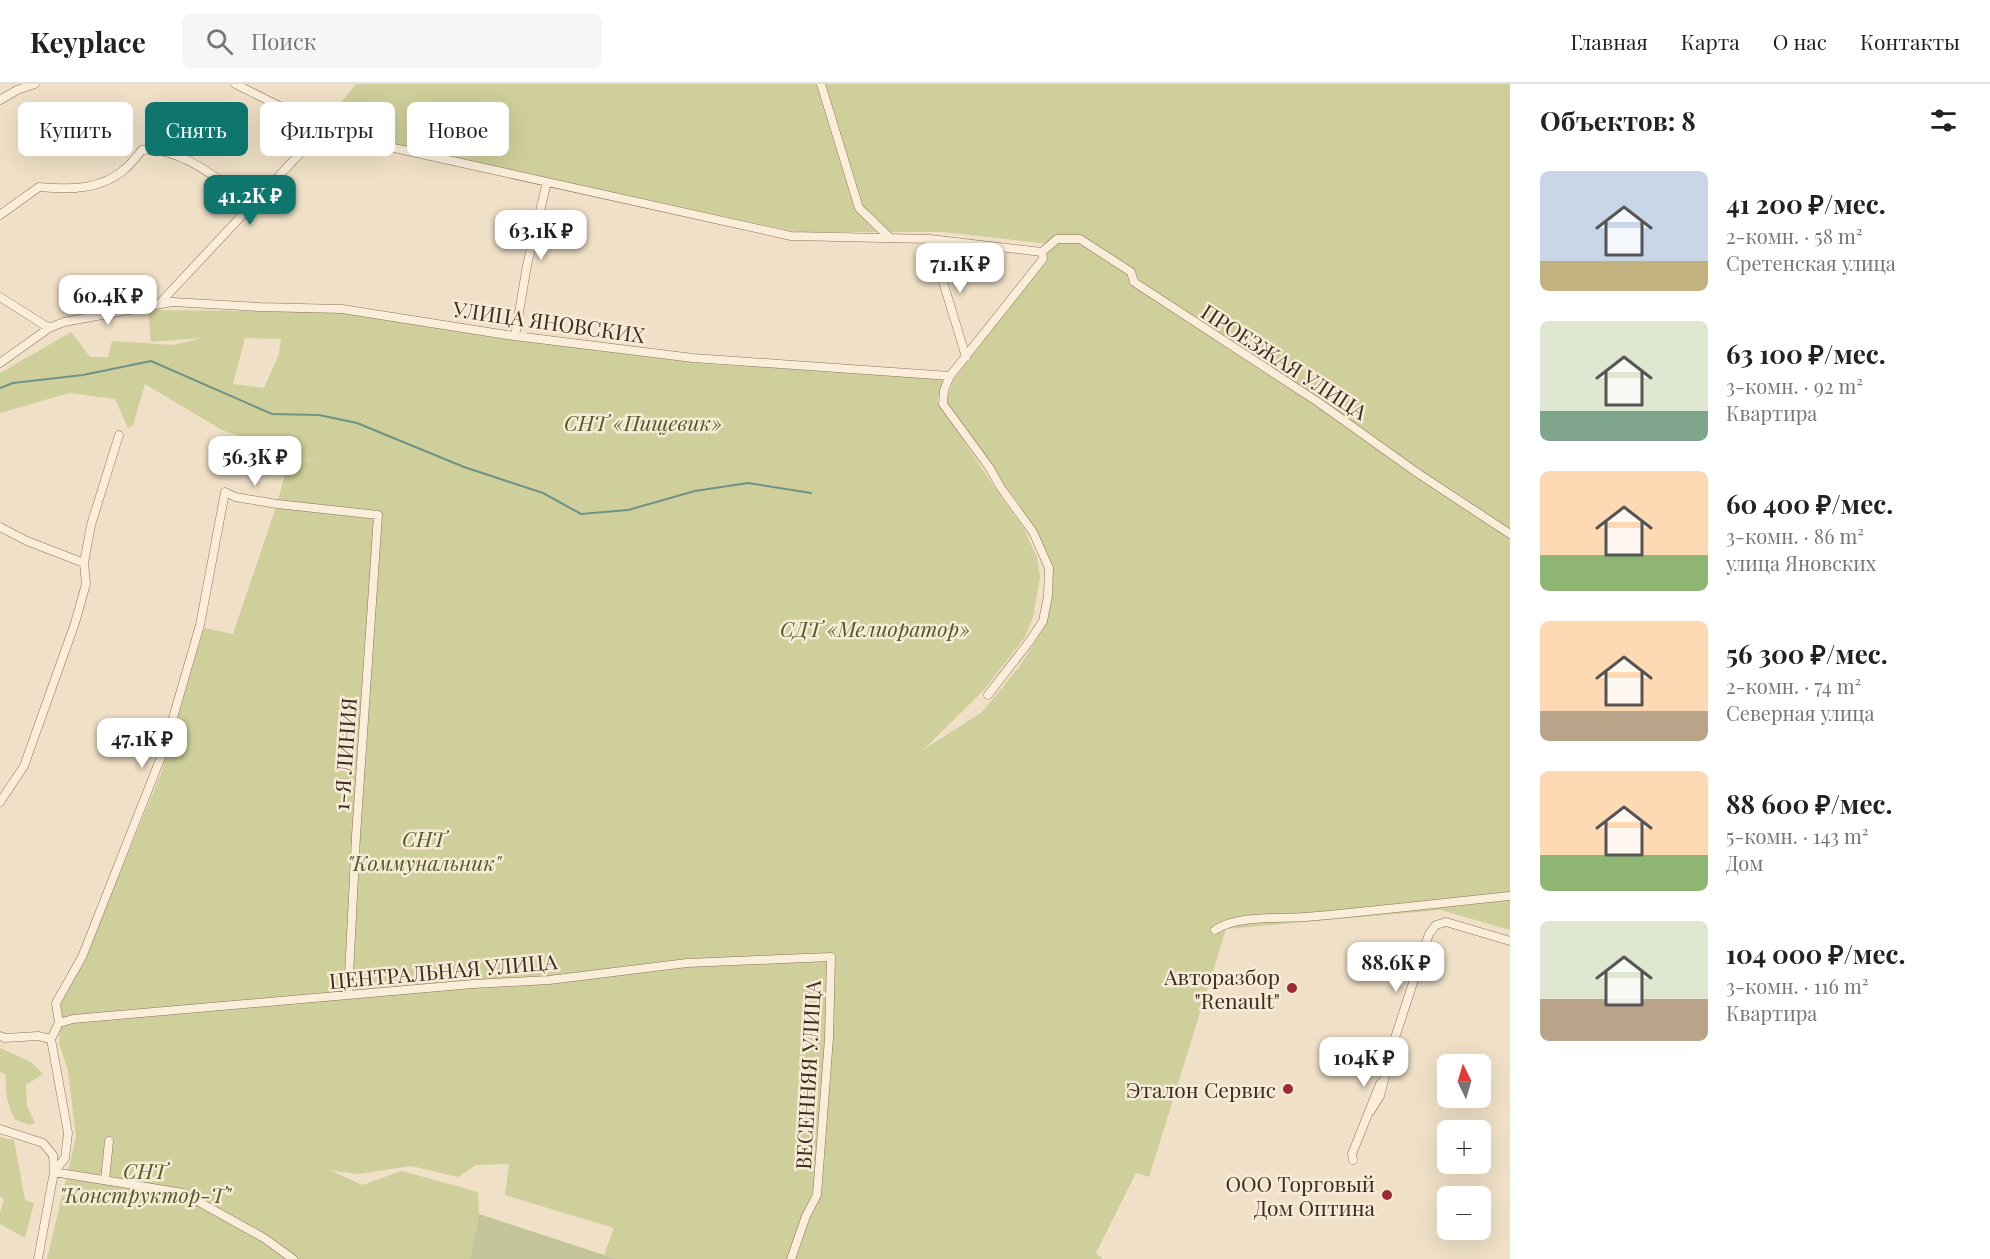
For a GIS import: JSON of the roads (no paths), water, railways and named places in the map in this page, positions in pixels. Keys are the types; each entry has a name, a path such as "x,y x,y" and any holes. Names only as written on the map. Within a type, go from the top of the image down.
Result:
{"street":[{"path":"0,100 17,90 35,84"},
{"path":"235,84 272,102"},
{"path":"821,84 859,208 889,237"},
{"path":"395,148 791,236 930,238 1042,252 1042,259 950,376 944,390 943,404 1033,532 1049,568 1048,596 1043,621 988,695"},
{"path":"0,215 39,187 65,189 104,183 126,168 142,150 157,149 190,162 254,204"},
{"path":"160,303 298,156"},
{"path":"515,336 527,265 547,182"},
{"path":"930,238 966,357"},
{"name":"ПРОЕЗЖАЯ УЛИЦА","path":"1042,252 1057,239 1080,239 1131,272 1134,282 1318,402 1416,472 1510,534"},
{"path":"0,297 49,328"},
{"name":"УЛИЦА ЯНОВСКИХ","path":"0,363 49,328 64,322 172,302 342,309 515,336 693,358 950,376"},
{"path":"0,802 24,766 71,634 86,584 84,563 91,525 119,435"},
{"name":"1-Я ЛИНИЯ","path":"59,1023 56,1003 82,957 163,752 200,625 225,492 235,497 277,504 378,515 356,836 348,995"},
{"path":"0,527 27,541 84,563"},
{"path":"1215,930 1224,924 1236,922 1510,896"},
{"path":"1353,1160 1352,1154 1380,1096 1392,1047 1429,934 1436,925 1446,922 1510,941"},
{"name":"ЦЕНТРАЛЬНАЯ УЛИЦА","path":"59,1023 73,1019 472,984 549,980 687,963 831,957"},
{"name":"ВЕСЕННЯЯ УЛИЦА","path":"791,1259 806,1216 818,1195 829,1038 831,957"},
{"path":"54,1172 65,1158 68,1133 51,1039 59,1023"},
{"path":"0,1036 5,1038 38,1036 51,1039"},
{"path":"0,1129 43,1143 53,1155 54,1172 38,1259"},
{"path":"105,1180 109,1141"},
{"path":"54,1172 183,1193 264,1238 293,1259"}],"waterway":[{"path":"0,388 13,383 83,375 151,361 272,414 319,415 357,423 464,467 543,493 581,514 628,510 695,491 748,483 811,493"}],"place":[{"name":"Авторазбор \"Renault\"","path":"1292,988"},
{"name":"Эталон Сервис","path":"1288,1089"},
{"name":"ООО Торговый Дом Оптина","path":"1387,1195"}],"park label":[{"name":"СНТ «Пищевик»","path":"643,422"},
{"name":"СДТ «Мелиоратор»","path":"875,628"},
{"name":"СНТ \"Коммунальник\"","path":"424,850"},
{"name":"СНТ \"Конструктор-Т\"","path":"145,1182"}]}
